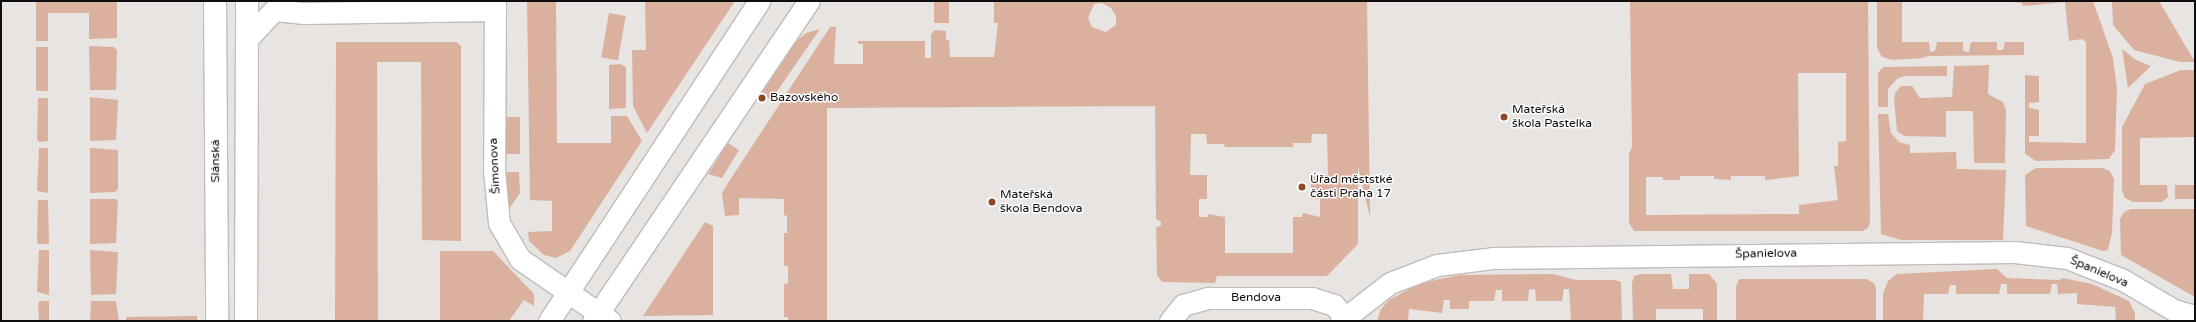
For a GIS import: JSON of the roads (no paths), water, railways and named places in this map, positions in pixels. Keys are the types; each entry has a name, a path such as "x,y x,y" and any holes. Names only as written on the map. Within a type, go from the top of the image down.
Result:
{"main road":[{"name":"Slánská","path":"215,1 217,321"},
{"path":"246,321 247,1"}],"street":[{"path":"549,321 759,1"},
{"path":"600,319 808,1"},
{"name":"Šimonova","path":"247,39 274,10 304,13 495,6 494,170 499,222 520,258 600,319"},
{"name":"Španielova","path":"1343,319 1390,283 1437,265 1493,258 2015,252 2067,258 2123,280 2174,310 2195,316"},
{"name":"Bendova","path":"1170,321 1182,305 1208,298 1312,298 1334,305 1343,319"}],"place":[{"name":"Bazovského","path":"762,98"},
{"name":"Mateřská škola Pastelka","path":"1504,117"},
{"name":"Úřad měststké části Praha 17","path":"1302,187"},
{"name":"Mateřská škola Bendova","path":"992,202"}]}
